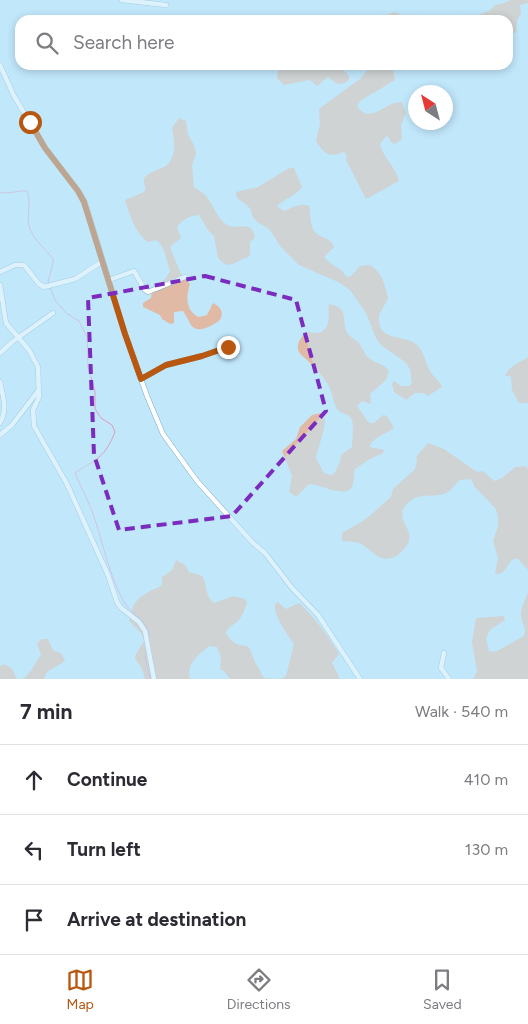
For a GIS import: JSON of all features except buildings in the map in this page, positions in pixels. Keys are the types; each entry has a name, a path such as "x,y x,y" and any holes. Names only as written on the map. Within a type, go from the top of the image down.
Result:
{"street":[{"path":"122,0 166,4"},
{"path":"0,65 14,96 45,148 82,196 125,334 163,434 217,505 265,554 292,588 318,615 360,679"},
{"path":"0,272 15,265 24,265 39,284 44,287 75,279 103,261"},
{"path":"109,280 135,271 148,292 185,277"},
{"path":"0,285 4,319 8,327 29,350 38,367 39,397 32,416 34,426 67,484 108,575 116,602 139,622 145,631 154,679"},
{"path":"0,353 12,342 53,313"},
{"path":"141,379 166,365 228,347"},
{"path":"0,382 5,408 0,423"},
{"path":"0,435 12,425 38,391"},
{"path":"444,653 441,667 449,679"}],"highlighted area":[{"path":"205,276 296,300 326,411 232,516 119,530 94,455 88,298"}],"shaded area":[{"path":"511,0 528,0 528,3 520,5 521,13 517,21 516,33 513,33 513,15 478,15 489,11 495,5"},
{"path":"394,12 402,15 387,15"},
{"path":"278,70 344,70 349,76 349,80 338,84 328,77 317,86 310,80 284,85 277,78"},
{"path":"367,70 393,70 395,80 360,101 357,106 362,112 372,113 402,102 406,113 401,125 402,139 395,144 391,142 387,135 380,144 399,181 366,199 346,160 347,156 344,152 334,155 327,154 316,141 320,124 319,109 361,78"},
{"path":"179,118 186,121 188,135 196,153 192,166 194,187 206,196 227,225 251,228 255,238 250,242 250,255 228,265 218,258 214,236 199,215 186,218 177,227 181,238 170,247 180,272 190,284 187,298 191,311 199,317 207,315 213,303 222,312 220,320 201,329 194,328 191,325 183,311 174,312 174,323 170,324 162,319 160,315 143,307 143,303 151,298 152,289 166,278 170,271 162,246 156,240 148,242 143,238 133,223 125,200 144,192 146,188 145,178 152,172 166,166 172,159 174,142 172,128"},
{"path":"289,168 294,168 302,187 297,193 277,206 284,211 299,205 309,206 311,223 314,230 318,235 331,241 334,247 324,257 347,277 351,276 360,266 370,265 377,271 384,284 388,298 379,316 380,326 388,334 417,345 428,368 442,387 428,396 424,393 415,393 406,400 394,392 392,384 394,381 401,386 409,386 412,383 410,369 405,362 381,345 376,338 366,313 350,290 338,282 299,265 281,247 269,229 257,222 252,216 251,210 237,198 236,192 258,187"},
{"path":"329,304 341,309 347,331 359,343 365,354 388,369 389,372 386,380 370,394 371,404 362,401 357,406 369,423 374,423 383,415 387,416 394,428 372,442 370,447 384,450 383,453 355,469 353,484 348,491 343,492 309,484 296,497 289,492 292,476 282,451 296,439 300,427 312,415 321,413 325,420 316,458 324,473 334,474 341,455 352,447 353,426 351,417 337,409 328,384 298,349 300,340 305,333 320,333 327,326"},
{"path":"528,357 528,403 519,403 512,390 511,377 505,376 512,367"},
{"path":"428,443 444,449 474,470 478,472 483,471 494,481 502,478 515,467 526,466 528,469 528,570 517,558 511,561 502,573 495,573 498,558 493,541 498,526 496,509 475,487 471,479 460,480 450,491 442,495 421,496 411,500 406,505 402,517 410,537 403,550 395,557 382,558 359,543 342,541 342,533 366,519 391,497 393,489 415,469 416,457"},
{"path":"176,560 185,565 189,572 202,576 207,593 214,603 233,596 245,599 247,602 242,615 226,633 235,643 247,646 250,649 264,678 277,679 230,679 220,669 221,657 217,647 209,646 191,664 190,679 145,679 142,669 135,658 144,641 141,633 129,621 131,612 134,604 140,598 162,585 162,577 172,570"},
{"path":"528,592 528,679 473,679 477,672 472,642 476,618 504,616 505,620 490,630 486,638 489,651 497,651 524,636 525,628 521,614"},
{"path":"278,602 286,609 299,603 326,633 339,654 332,663 340,679 280,679 286,676 294,644 276,614 275,604"},
{"path":"42,639 48,639 53,650 61,653 65,661 47,672 44,679 23,679 31,671 41,655 37,643"},
{"path":"5,664 12,669 17,679 0,679 0,666"}],"waterway":[{"path":"0,192 27,191 29,226 36,240 53,259 48,282 55,300 66,313 79,321 87,337 88,367 95,392 95,409 101,418 112,425 115,432 103,453 75,473 92,510 118,591 127,606 146,626 149,640"},
{"path":"147,649 145,658 150,679"}],"route":[{"path":"30,122 45,148 69,178 84,202 141,379 145,375 166,365 228,347"}]}
